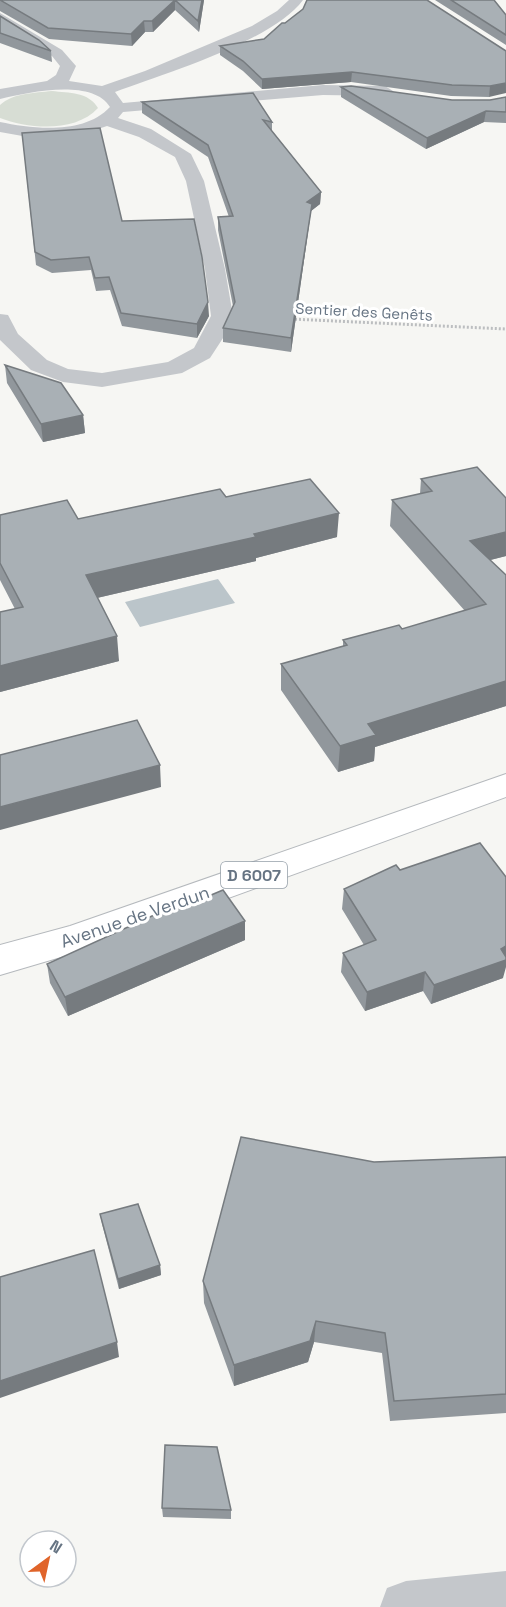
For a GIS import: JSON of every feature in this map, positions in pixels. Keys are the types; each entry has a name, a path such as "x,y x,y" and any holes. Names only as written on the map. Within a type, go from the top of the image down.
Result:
{"main road":[{"name":"Avenue de Verdun","path":"0,960 75,939 506,785"}],"street":[{"path":"101,92 187,62 270,23 288,11 296,0"},
{"path":"0,17 57,53 68,66 63,78 52,85"},
{"path":"0,94 52,85 101,92 117,102 112,114"},
{"path":"0,127 29,132 51,132 82,128 112,114 351,89 399,94"},
{"path":"0,320 9,338 39,365 63,375 102,380 174,368 202,353 214,335 222,316 215,269 195,181 182,154 112,114"},
{"path":"406,1607 506,1597"}],"path":[{"name":"Sentier des Genêts","path":"222,316 506,329"}],"shaded area":[{"path":"52,91 84,96 98,108 77,122 65,125 24,125 0,118 0,105 5,101 24,94"},
{"path":"218,579 235,603 140,627 125,602"}],"building":[{"path":"0,0 175,0 152,21 144,21 131,34 48,28"},
{"path":"175,0 202,0 198,21"},
{"path":"307,0 427,0 506,51 506,83 490,86 452,85 352,72 262,79 243,61 220,46 264,39 303,9"},
{"path":"451,0 494,0 506,15 506,35"},
{"path":"0,16 39,40 51,51 0,33"},
{"path":"351,86 452,100 490,100 506,97 506,112 486,111 427,138 341,87"},
{"path":"253,93 272,122 263,120 321,192 307,202 312,204 291,338 223,328 235,302 218,217 233,216 208,145 142,102"},
{"path":"100,128 122,221 194,219 208,302 197,324 121,313 109,277 95,278 89,257 51,260 35,252 22,133"},
{"path":"5,365 61,383 83,415 41,424"},
{"path":"477,467 506,498 506,532 470,541 506,575 506,681 368,724 376,735 340,746 281,664 347,645 343,640 399,625 402,629 486,604 392,500 432,491 421,479"},
{"path":"310,479 339,513 254,534 256,537 86,575 117,636 0,666 0,612 23,607 0,563 0,515 67,500 78,519 220,489 226,497"},
{"path":"137,720 160,765 0,807 0,755"},
{"path":"480,843 506,877 506,946 501,949 506,960 434,985 425,972 367,992 343,953 376,940 344,889 396,865 400,870"},
{"path":"223,890 245,921 65,997 47,964 163,911 166,914"},
{"path":"241,1137 374,1162 506,1157 506,1394 394,1401 385,1333 316,1321 310,1341 234,1365 203,1281"},
{"path":"138,1204 160,1265 118,1279 100,1214"},
{"path":"94,1250 117,1342 0,1381 0,1277"},
{"path":"165,1445 217,1447 231,1510 162,1508"}]}
